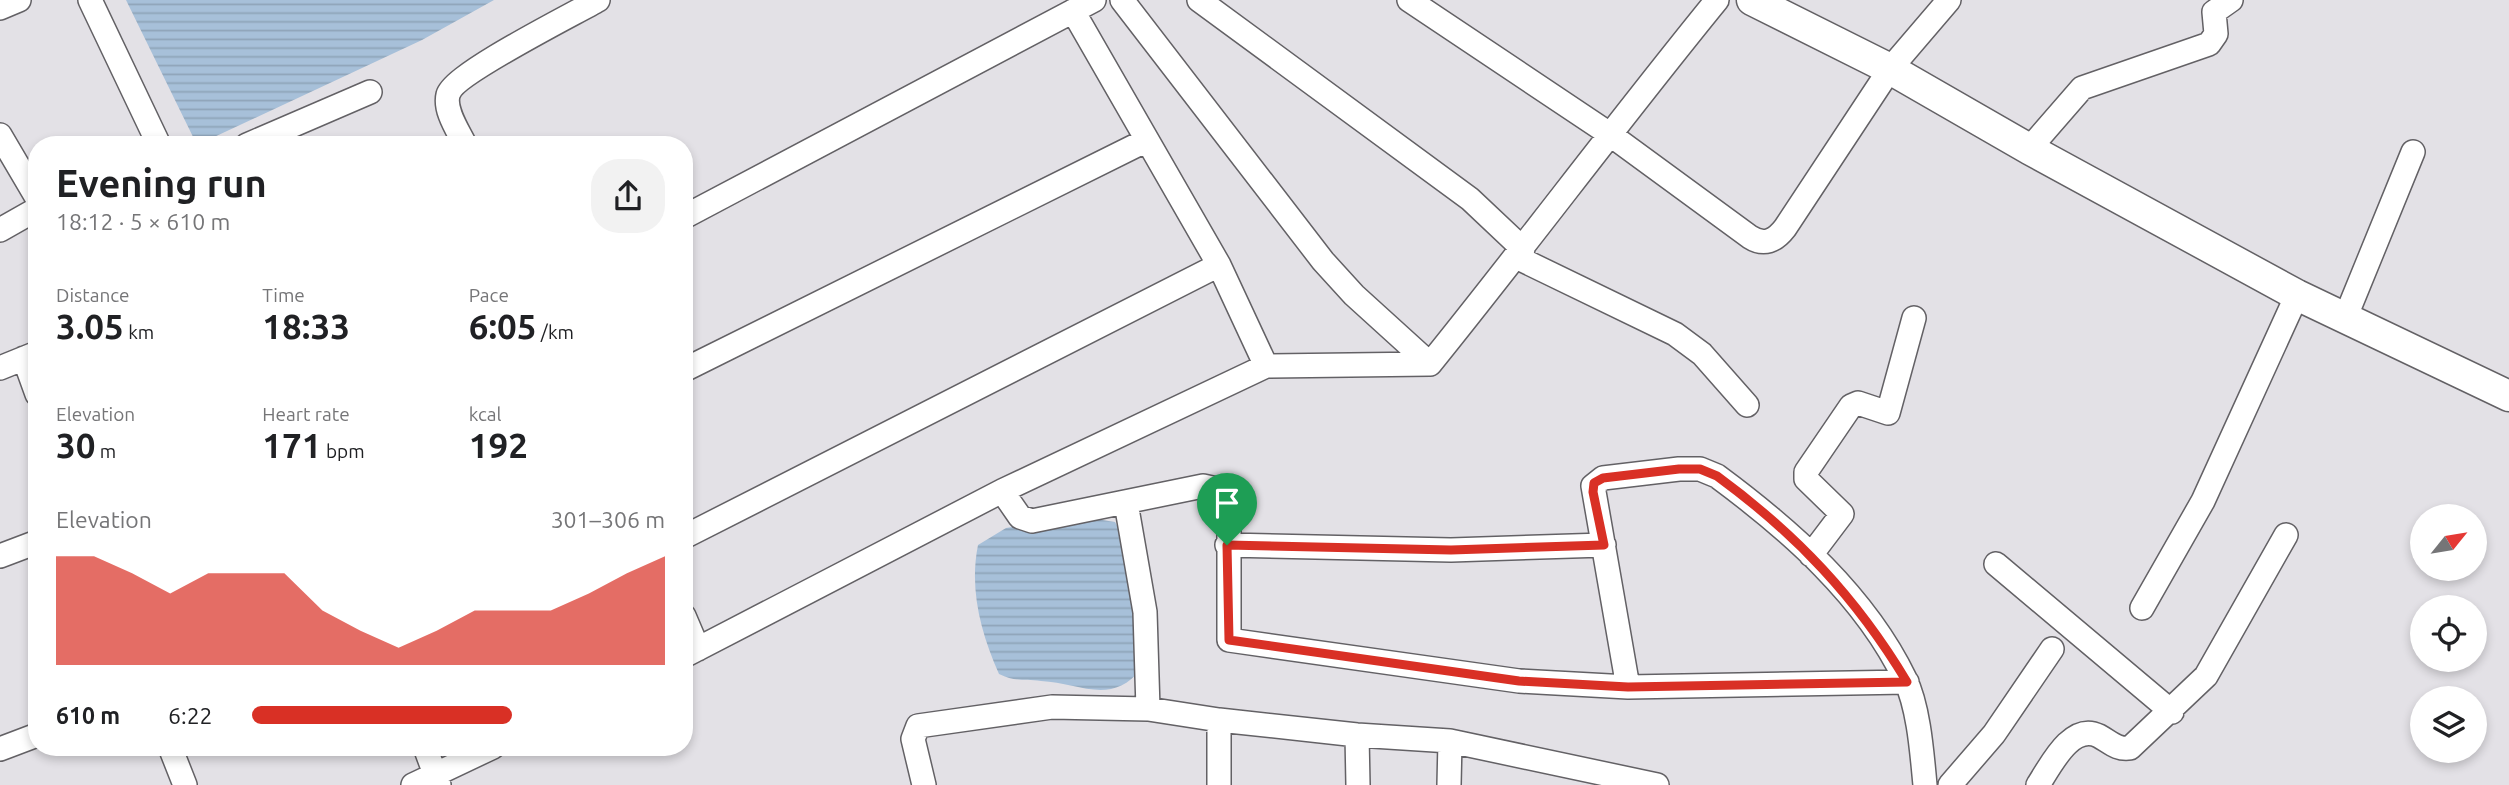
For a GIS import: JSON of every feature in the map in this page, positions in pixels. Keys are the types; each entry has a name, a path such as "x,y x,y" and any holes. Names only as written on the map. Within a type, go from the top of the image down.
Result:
{"main road":[{"path":"1752,0 1891,69 2029,149 2297,295 2497,390"}],"street":[{"path":"0,8 19,0"},
{"path":"90,0 155,136"},
{"path":"461,136 448,105 448,95 453,86 476,68 598,0"},
{"path":"693,212 1094,0"},
{"path":"1122,0 1323,261 1354,295 1430,364"},
{"path":"1199,0 1470,199 1519,253 1675,334 1702,354 1747,405"},
{"path":"1409,0 1608,133 1749,237 1763,243 1773,240 1826,171 1891,69 1950,0"},
{"path":"1430,364 1519,253 1608,133 1717,0"},
{"path":"2029,149 2082,88 2209,44 2216,34 2214,12 2231,0"},
{"path":"1073,12 1219,265 1266,366"},
{"path":"268,136 370,92"},
{"path":"693,366 1147,140"},
{"path":"3,147 28,184"},
{"path":"2346,316 2413,152"},
{"path":"0,230 28,214"},
{"path":"693,532 1219,265"},
{"path":"2142,608 2203,501 2297,295"},
{"path":"1811,555 1842,514 1806,479 1806,472 1851,406 1858,403 1888,413 1914,318"},
{"path":"0,368 28,357"},
{"path":"693,651 1002,491 1266,366 1430,364"},
{"path":"1628,687 1593,492 1594,483 1603,478 1700,469 1717,476 1756,505 1811,555 1877,632 1907,682 1922,745 1925,785"},
{"path":"1002,491 1020,517 1032,521 1214,486 1226,496 1228,506 1229,640 1519,681 1628,687 1907,682"},
{"path":"1126,503 1145,612 1148,709"},
{"path":"2038,785 2064,747 2079,735 2091,733 2119,748 2130,748 2172,712 2212,668 2286,535"},
{"path":"0,556 28,545"},
{"path":"1227,545 1451,550 1604,545"},
{"path":"1996,564 2172,712"},
{"path":"1950,785 1994,734 2052,649"},
{"path":"924,785 913,739 915,728 922,724 1052,708 1148,709 1219,720 1357,735 1450,741 1657,785"},
{"path":"1219,720 1219,785"},
{"path":"1357,735 1358,785"},
{"path":"0,749 28,738"},
{"path":"1449,785 1450,741"},
{"path":"174,756 185,785"},
{"path":"428,756 437,780"},
{"path":"413,785 437,780 478,756"}],"water":[{"path":"126,0 494,0 422,40 216,136 193,136"},
{"path":"1077,516 1115,522 1127,544 1141,669 1130,680 1107,690 1015,679 999,674 978,611 975,578 978,545 1006,528"}],"route":[{"path":"1700,469 1717,476 1800,543 1877,632 1907,682 1628,687 1519,681 1229,640 1227,545 1451,550 1604,545 1592,486 1594,483 1603,478 1700,469"}]}
